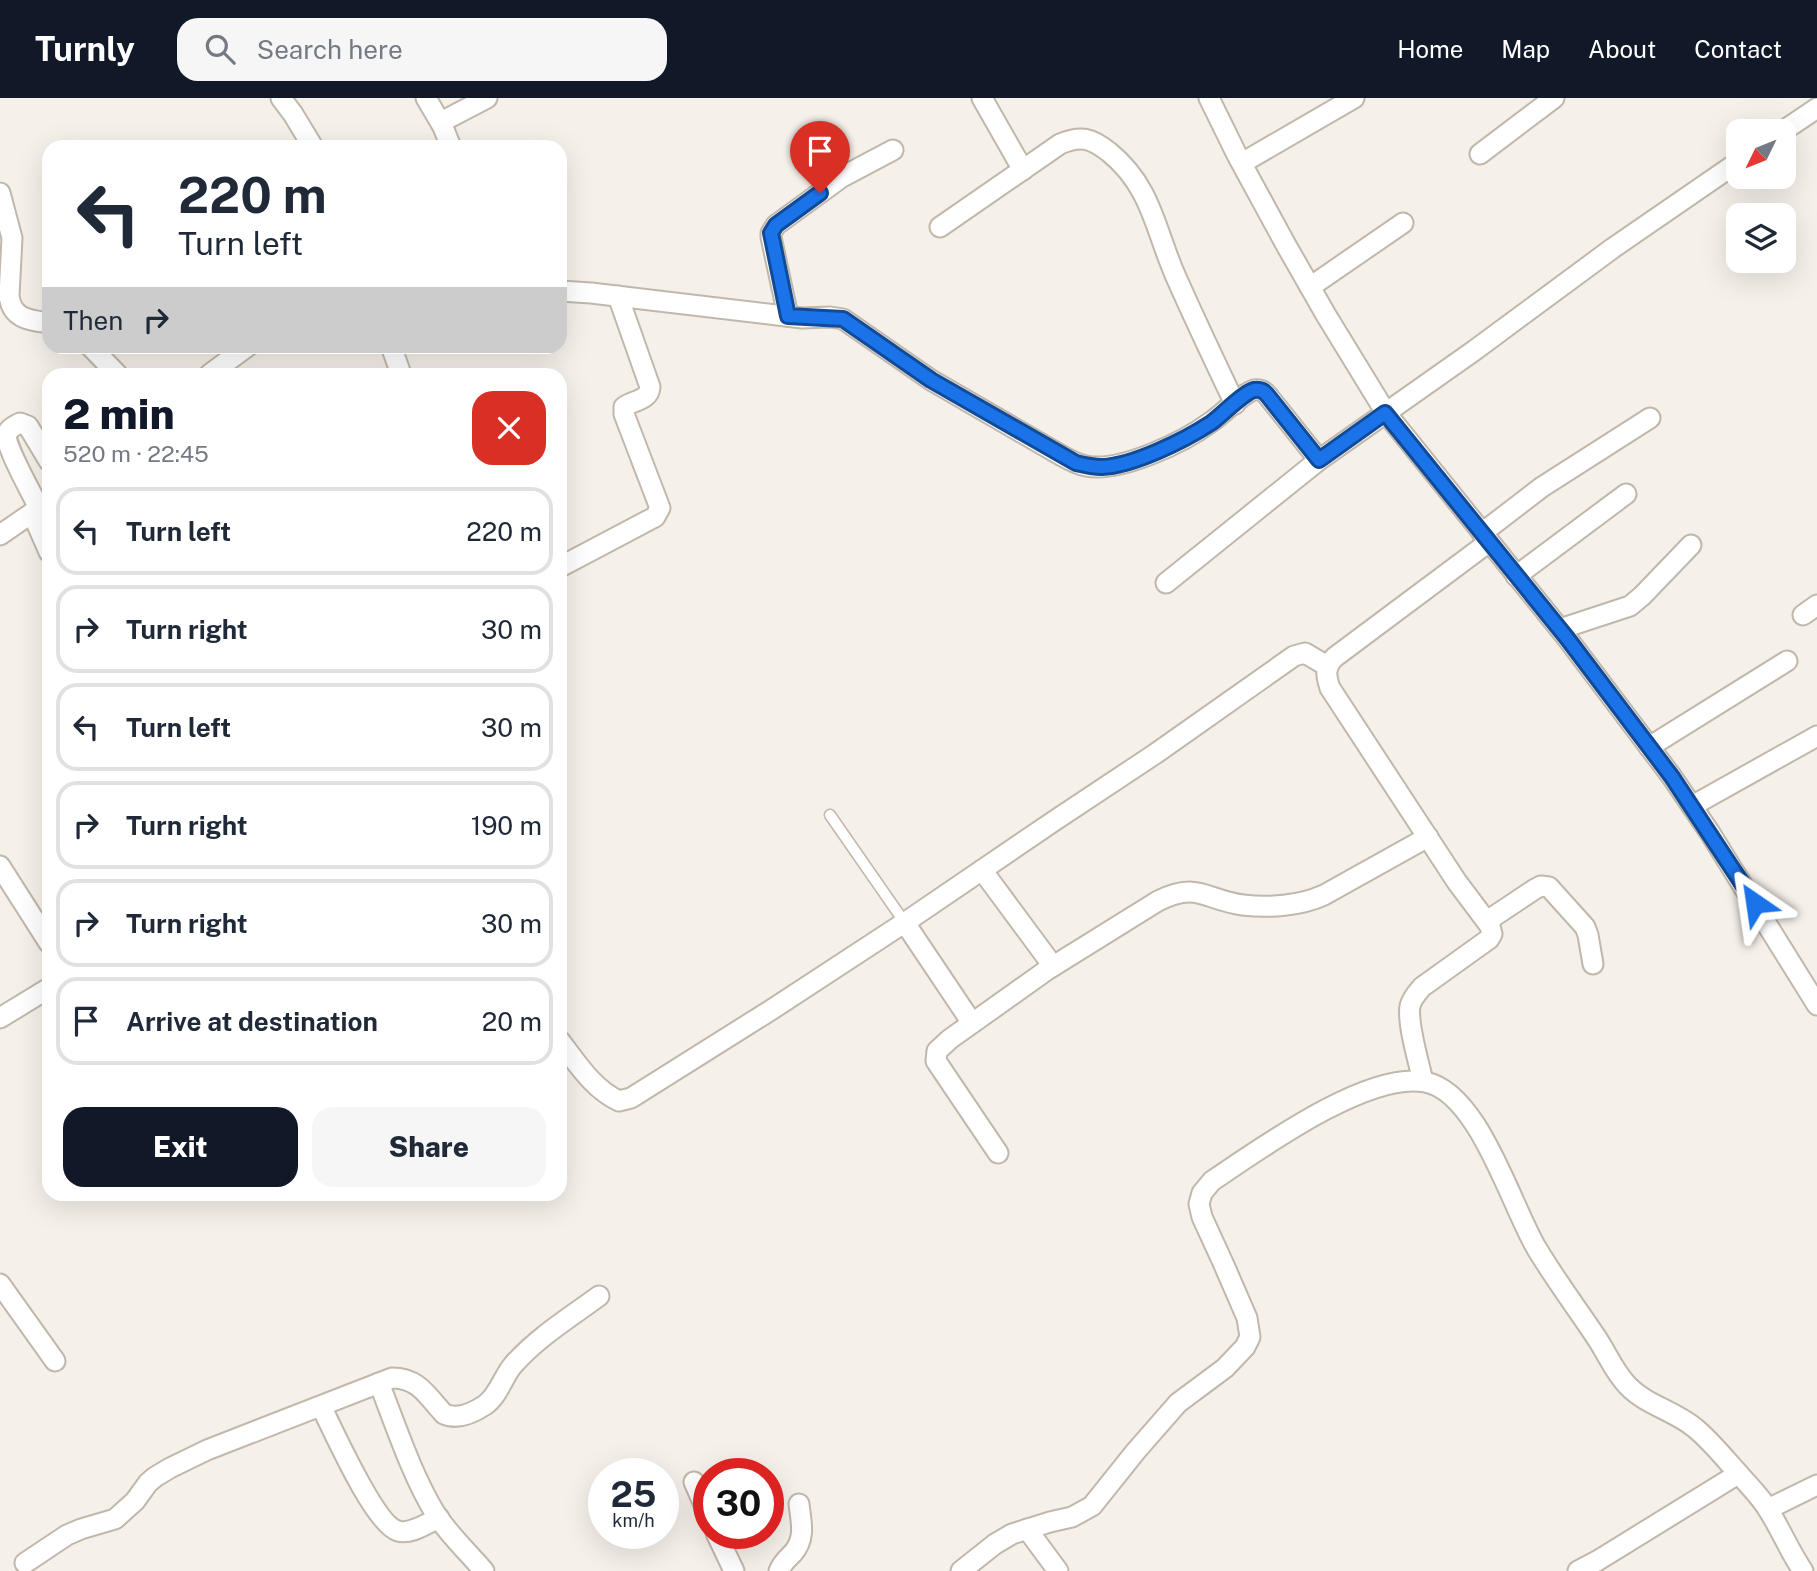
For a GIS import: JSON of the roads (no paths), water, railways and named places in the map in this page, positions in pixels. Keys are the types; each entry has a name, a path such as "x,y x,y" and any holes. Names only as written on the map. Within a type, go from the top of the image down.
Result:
{"street":[{"path":"281,98 309,140"},
{"path":"426,98 448,140"},
{"path":"441,122 487,98"},
{"path":"982,98 1023,170"},
{"path":"1209,98 1241,163 1310,287 1385,413 1560,629 1649,747 1692,806 1817,1005"},
{"path":"1241,163 1354,98"},
{"path":"1480,154 1554,98"},
{"path":"1796,122 1817,108"},
{"path":"940,227 1060,144 1078,138 1101,146 1121,162 1144,194 1174,274 1235,404"},
{"path":"788,316 771,237 773,229 842,177 893,150"},
{"path":"1166,583 1319,460 1613,248 1726,170"},
{"path":"0,193 12,238 5,295 18,314 42,322"},
{"path":"1310,287 1403,223"},
{"path":"567,292 788,316 843,319 931,380 1057,453 1087,466 1124,464 1161,449 1212,422 1252,391 1264,391 1319,460"},
{"path":"567,563 655,517 660,508 624,414 626,404 646,397 650,387 618,296"},
{"path":"98,354 111,368"},
{"path":"225,368 240,354"},
{"path":"1423,1081 1410,1022 1411,1004 1415,995 1422,987 1489,939 1492,930 1457,883 1330,688 1327,666 1485,538 1542,487 1650,418"},
{"path":"0,535 40,507 10,449 6,439 8,432 20,423 28,426 42,449"},
{"path":"1516,576 1626,494"},
{"path":"1560,629 1630,606 1643,596 1691,545"},
{"path":"567,1050 592,1082 607,1096 619,1101 631,1098 905,923 1155,754 1294,656 1305,653 1327,666"},
{"path":"1649,747 1787,661"},
{"path":"1692,806 1817,736"},
{"path":"998,1153 938,1067 935,1056 941,1046 972,1023 1053,966 1171,894 1191,891 1206,893 1243,905 1309,901 1428,837"},
{"path":"0,866 42,932"},
{"path":"982,870 1053,966"},
{"path":"1487,921 1535,889 1541,886 1549,887 1585,927 1593,964"},
{"path":"905,923 972,1023"},
{"path":"0,1018 42,992"},
{"path":"961,1571 1004,1538 1072,1517 1092,1506 1178,1403 1225,1368 1245,1347 1250,1337 1247,1318 1202,1217 1199,1204 1202,1193 1212,1181 1322,1111 1355,1096 1405,1081 1435,1084 1452,1096 1474,1122 1496,1161 1526,1230 1623,1380 1636,1393 1694,1427 1708,1439 1768,1509 1803,1571"},
{"path":"0,1284 55,1361"},
{"path":"25,1563 67,1535 115,1519 125,1512 155,1477 170,1468 207,1450 392,1378 415,1382 444,1414 450,1417 463,1415 485,1405 512,1367 538,1340 599,1296"},
{"path":"379,1383 427,1499 439,1518 484,1571"},
{"path":"321,1406 382,1519 394,1530 407,1532 439,1518"},
{"path":"1578,1571 1597,1562 1738,1474"},
{"path":"1768,1509 1817,1485"},
{"path":"779,1571 795,1551 803,1531 799,1504"},
{"path":"1027,1529 1058,1571"},
{"path":"724,1549 734,1571"}],"lane":[{"path":"830,815 905,923"}]}
